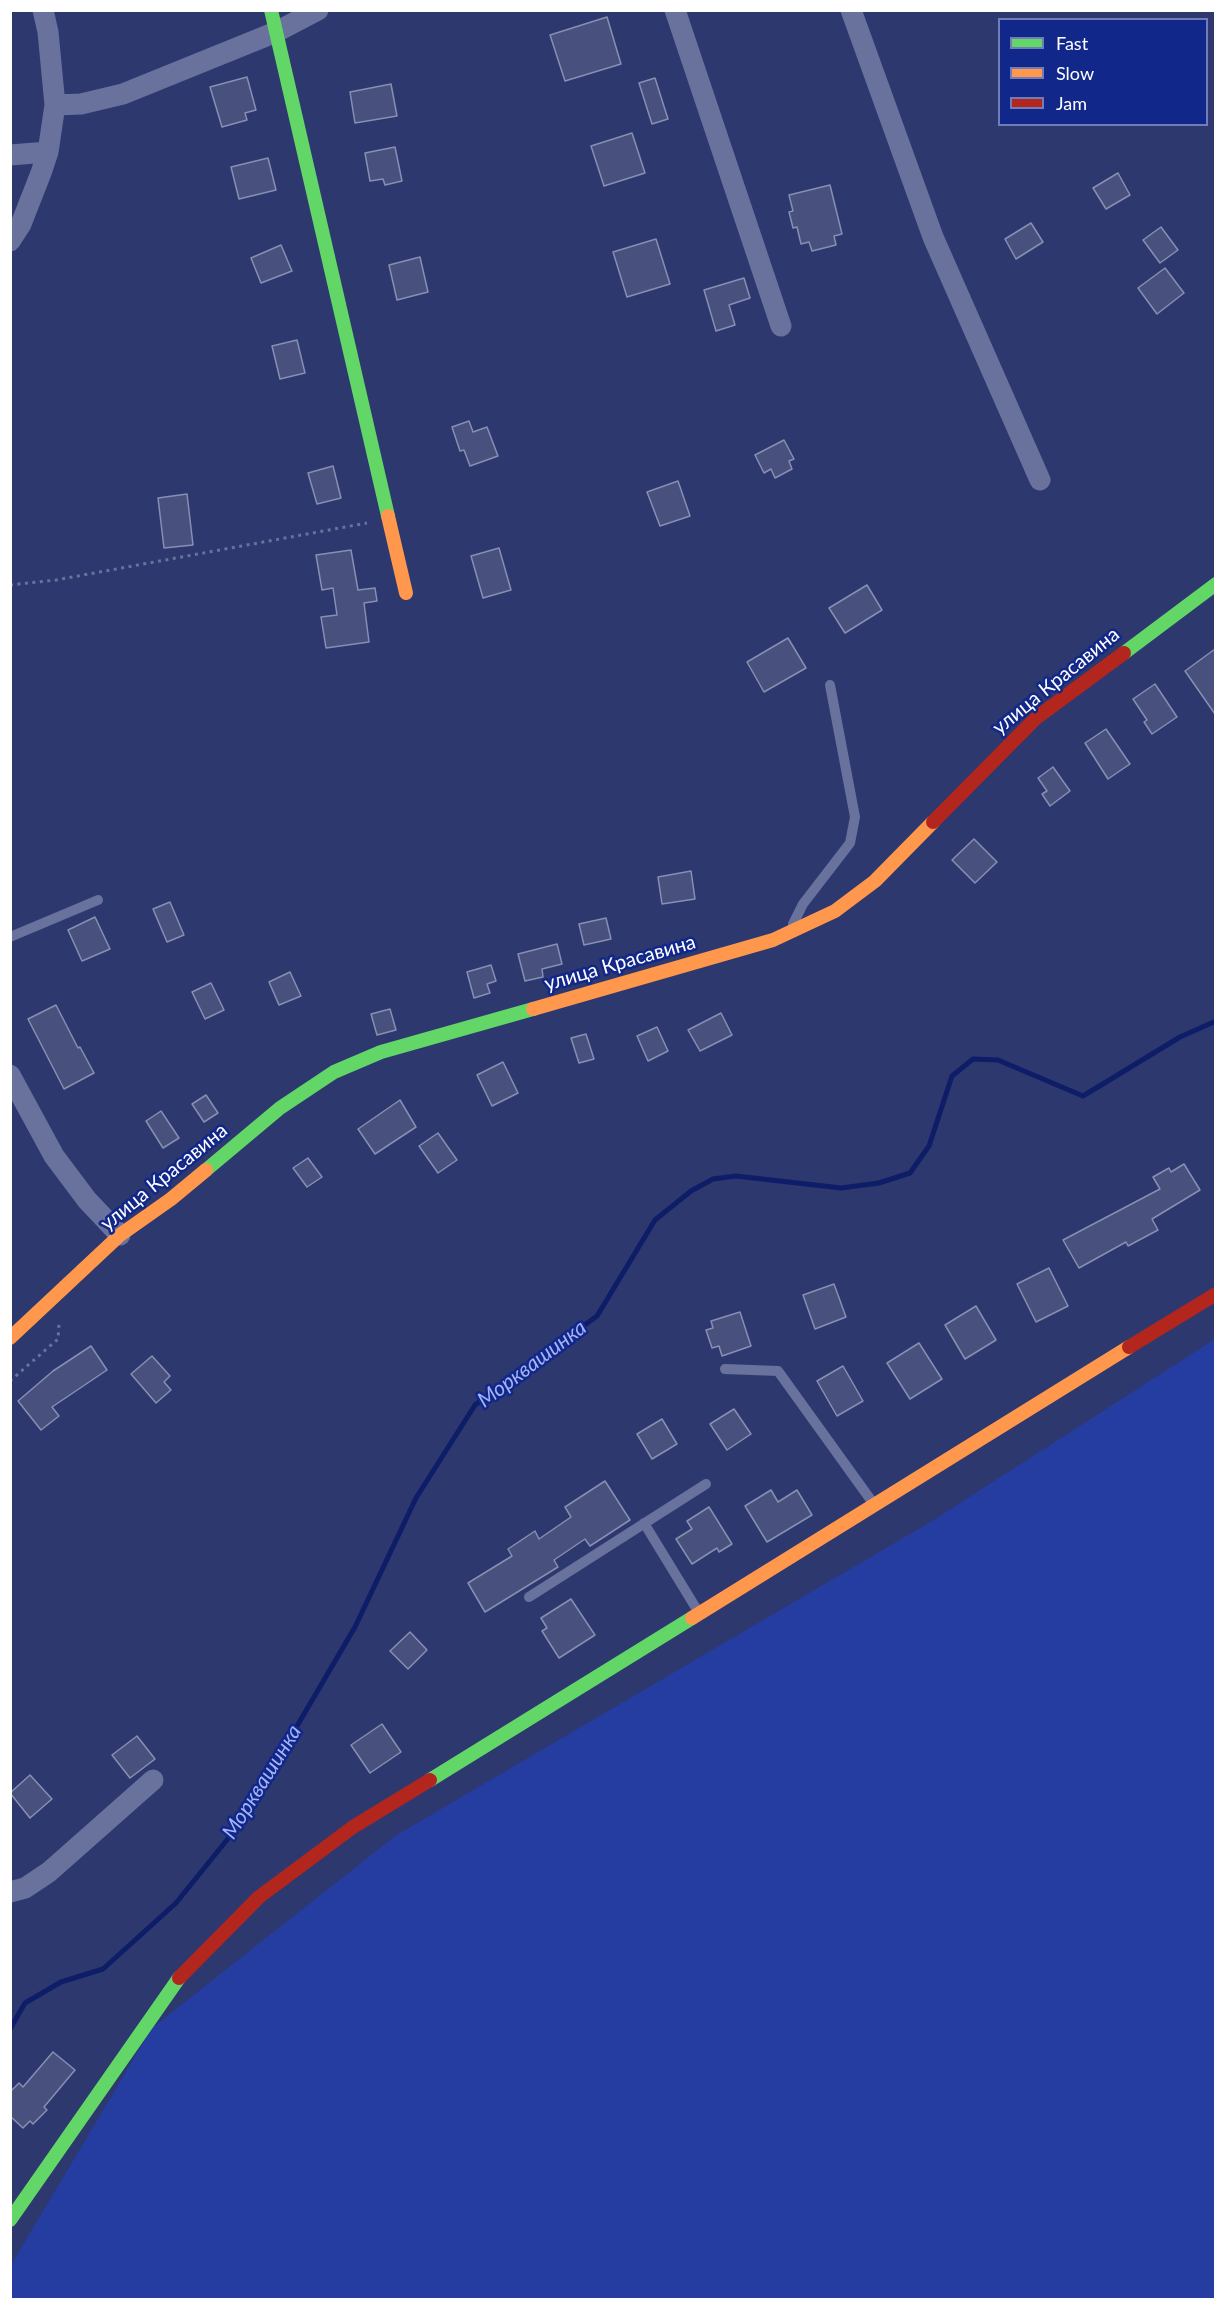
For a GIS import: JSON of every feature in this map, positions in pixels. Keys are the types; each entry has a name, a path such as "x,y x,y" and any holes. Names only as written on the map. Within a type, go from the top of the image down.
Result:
{"street":[{"path":"10,241 21,224 48,152 55,105 48,32 43,10"},
{"path":"271,10 406,593"},
{"path":"55,105 81,104 123,94 276,32 318,10"},
{"path":"675,10 781,326"},
{"path":"851,10 933,237 1040,480"},
{"path":"10,155 48,152"},
{"name":"улица Красавина","path":"10,1338 120,1235 171,1199 280,1108 334,1072 381,1052 773,939 835,911 875,881 1036,718 1215,584"},
{"path":"10,1075 54,1156 87,1200 120,1235"},
{"path":"10,2220 179,1978 259,1897 353,1827 1215,1294"},
{"path":"10,1892 25,1888 49,1872 153,1780"}],"lane":[{"path":"789,932 803,904 850,843 855,817 830,685"},
{"path":"10,937 98,900"},
{"path":"725,1370 778,1371 875,1505"},
{"path":"529,1597 706,1484"},
{"path":"644,1523 699,1613"}],"path":[{"path":"10,585 56,580 389,519"},
{"path":"10,1381 58,1340 59,1292"}],"shaded area":[{"path":"1215,1339 1215,2299 11,2300 11,2265 152,2028 395,1836 932,1521"}],"building":[{"path":"607,17 621,64 565,81 550,35"},
{"path":"247,77 256,110 245,113 247,120 222,127 210,87"},
{"path":"655,78 668,119 652,124 639,83"},
{"path":"391,84 397,116 355,123 350,92"},
{"path":"632,133 645,173 604,186 591,146"},
{"path":"395,147 402,181 385,185 383,179 370,181 365,153"},
{"path":"268,158 276,190 239,199 231,167"},
{"path":"1118,173 1130,195 1106,209 1093,188"},
{"path":"830,185 842,234 834,236 836,245 812,251 809,242 801,244 797,227 793,228 789,212 793,211 789,195"},
{"path":"1031,223 1043,242 1016,259 1005,239"},
{"path":"1161,227 1178,250 1160,263 1143,240"},
{"path":"656,239 670,284 627,297 613,252"},
{"path":"281,245 292,271 261,283 251,258"},
{"path":"420,257 428,292 397,300 389,265"},
{"path":"1165,268 1184,293 1157,314 1138,288"},
{"path":"744,278 750,298 729,305 735,325 716,331 704,290"},
{"path":"297,340 305,373 280,379 272,346"},
{"path":"469,421 473,432 487,427 498,456 470,466 464,450 460,451 452,427"},
{"path":"784,440 794,459 789,461 792,469 775,478 771,469 764,473 755,455"},
{"path":"333,466 341,498 317,504 308,473"},
{"path":"678,481 690,516 660,526 647,492"},
{"path":"187,494 193,545 164,548 158,498"},
{"path":"499,548 511,590 483,598 471,556"},
{"path":"351,550 358,590 375,588 377,601 364,603 369,642 326,648 321,617 337,615 333,588 322,590 316,555"},
{"path":"867,585 882,610 845,633 829,608"},
{"path":"788,638 806,668 764,692 747,662"},
{"path":"1215,649 1215,714 1185,671"},
{"path":"1155,684 1177,717 1152,734 1144,722 1147,720 1133,699"},
{"path":"1106,729 1130,764 1108,779 1085,743"},
{"path":"1053,767 1070,791 1050,806 1042,794 1047,791 1038,778"},
{"path":"974,839 997,862 975,883 952,860"},
{"path":"691,871 695,899 662,904 658,877"},
{"path":"170,902 184,935 167,942 153,909"},
{"path":"95,917 110,949 82,961 68,930"},
{"path":"606,918 611,939 584,945 579,924"},
{"path":"557,944 562,964 542,969 543,977 525,981 518,954"},
{"path":"491,965 496,981 487,984 490,993 474,998 467,972"},
{"path":"290,972 301,996 279,1005 269,982"},
{"path":"211,983 224,1010 205,1019 192,992"},
{"path":"56,1005 94,1073 64,1089 28,1019"},
{"path":"390,1009 396,1030 377,1035 371,1014"},
{"path":"721,1013 732,1035 700,1051 688,1030"},
{"path":"657,1027 668,1051 648,1061 637,1036"},
{"path":"586,1034 594,1059 579,1063 571,1038"},
{"path":"503,1062 518,1093 492,1106 477,1075"},
{"path":"206,1095 218,1113 204,1122 192,1104"},
{"path":"400,1100 416,1127 375,1154 358,1129"},
{"path":"161,1111 179,1138 163,1148 146,1121"},
{"path":"438,1133 457,1160 438,1173 419,1146"},
{"path":"308,1158 322,1177 307,1187 293,1168"},
{"path":"1184,1164 1200,1190 1152,1219 1158,1230 1128,1246 1126,1242 1079,1268 1063,1240 1160,1189 1153,1177 1169,1168 1171,1172"},
{"path":"1049,1268 1068,1306 1036,1322 1017,1284"},
{"path":"834,1284 846,1317 815,1329 803,1295"},
{"path":"976,1306 996,1340 965,1359 945,1325"},
{"path":"740,1312 751,1346 722,1356 719,1346 712,1348 706,1330 713,1328 711,1321"},
{"path":"919,1343 942,1379 910,1399 887,1363"},
{"path":"91,1346 107,1370 52,1407 59,1416 41,1430 18,1401 53,1371"},
{"path":"152,1356 170,1376 164,1382 171,1390 156,1403 131,1374"},
{"path":"843,1366 863,1401 837,1416 817,1381"},
{"path":"734,1409 751,1434 727,1450 710,1424"},
{"path":"662,1419 677,1444 652,1459 637,1434"},
{"path":"605,1481 630,1520 590,1546 585,1539 554,1560 558,1567 485,1612 468,1583 512,1556 508,1549 535,1531 539,1539 571,1517 565,1507"},
{"path":"771,1490 778,1502 797,1490 812,1515 767,1542 745,1506"},
{"path":"709,1507 732,1544 719,1552 717,1548 692,1564 676,1539 692,1529 687,1521"},
{"path":"571,1599 595,1635 559,1658 542,1631 547,1628 541,1618"},
{"path":"410,1632 427,1650 408,1669 390,1651"},
{"path":"382,1724 401,1752 370,1773 351,1745"},
{"path":"137,1736 155,1759 130,1778 112,1755"},
{"path":"30,1775 52,1799 30,1818 10,1793"},
{"path":"53,2052 75,2070 44,2107 47,2110 33,2124 30,2121 23,2128 10,2116 10,2092 19,2083 23,2087"}],"waterway":[{"name":"Морквашинка","path":"10,2029 25,2003 61,1982 103,1969 176,1903 239,1825 355,1627 416,1498 475,1405 597,1316 655,1220 691,1191 713,1179 736,1176 841,1188 879,1183 910,1173 929,1146 952,1076 973,1059 998,1060 1083,1096 1180,1037 1216,1021"}],"traffic: fast":[{"path":"271,10 388,516"},
{"path":"1124,653 1216,584"},
{"path":"206,1170 280,1108 334,1072 381,1052 533,1009"},
{"path":"430,1780 692,1618"},
{"path":"10,2220 179,1978"}],"traffic: slow":[{"path":"388,516 406,593"},
{"path":"533,1009 773,940 835,911 875,881 933,822"},
{"path":"10,1338 120,1235 171,1199 206,1170"},
{"path":"692,1618 1129,1347"}],"traffic: jam":[{"path":"933,822 1036,718 1124,653"},
{"path":"1129,1347 1216,1294"},
{"path":"179,1978 259,1897 353,1827 430,1780"}]}
